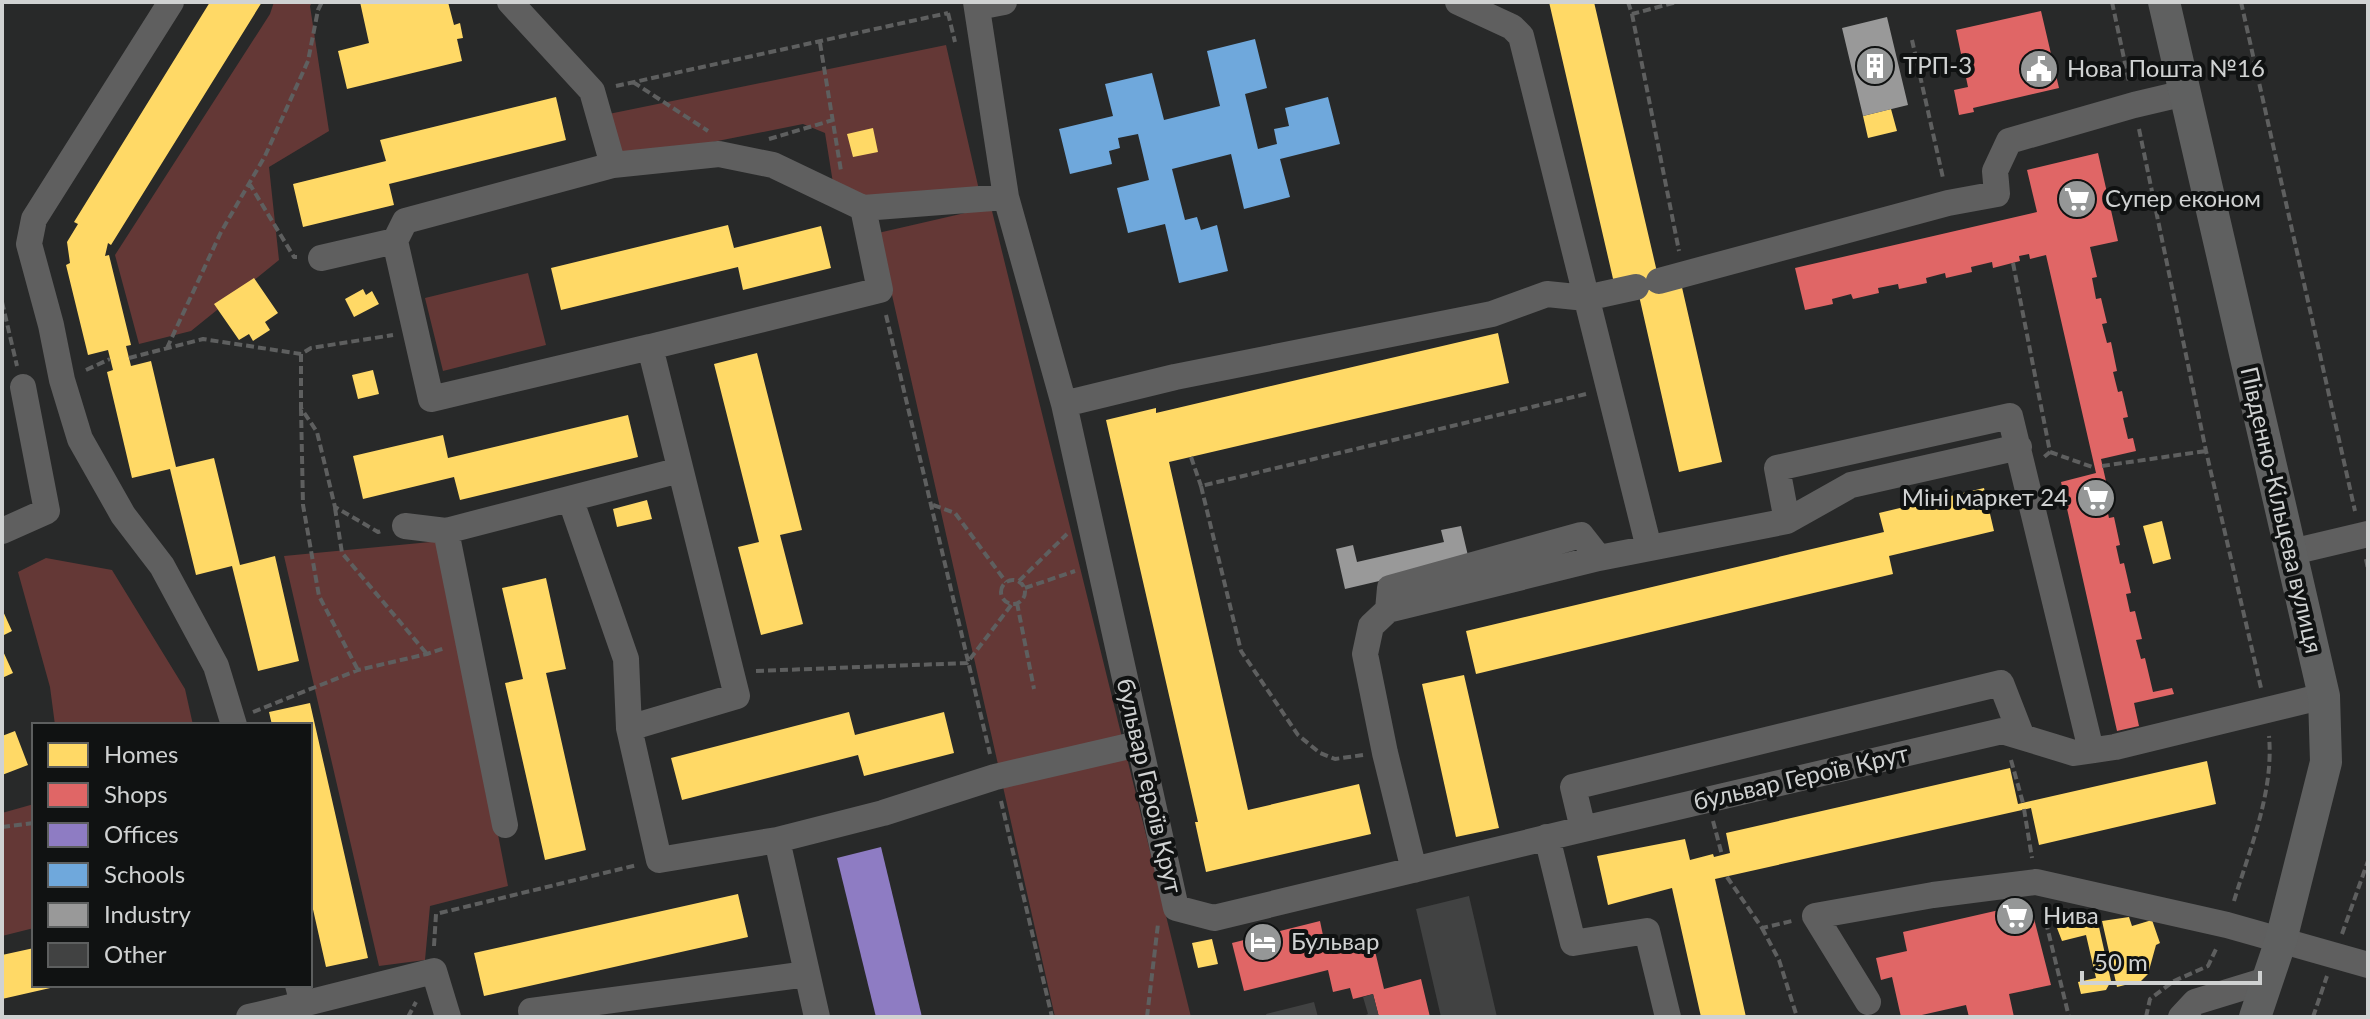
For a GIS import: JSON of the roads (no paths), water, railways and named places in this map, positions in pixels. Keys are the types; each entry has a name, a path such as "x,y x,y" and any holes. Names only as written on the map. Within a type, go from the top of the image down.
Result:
{"main road":[{"name":"Південно-Кільцева вулиця","path":"2164,2 2324,696 2326,762 2281,940 2255,1017"}],"street":[{"path":"171,2 34,219 29,244 62,380 80,439 123,515 162,566 216,666 233,723"},
{"path":"510,2 592,91 613,165"},
{"path":"977,5 1004,2"},
{"path":"1458,2 1512,27 1521,36 1649,548"},
{"name":"бульвар Героїв Крут","path":"977,5 1006,197 1064,404 1176,908 1214,918 1706,800 2012,734"},
{"path":"1064,404 1175,377 1492,314 1547,294 1586,298 1948,203 1997,194 1995,171 2009,141 2185,93"},
{"path":"854,204 880,290 431,399 395,241 405,221 613,165 719,154 773,165 854,204 1006,197"},
{"path":"321,258 395,241"},
{"path":"629,728 737,696 650,347"},
{"path":"2,531 47,511 12,389 62,380"},
{"path":"1787,521 1777,468 2010,416 2091,750"},
{"path":"1414,870 1365,654 1371,626 1388,610 1599,558 1787,521 1851,485 2019,447"},
{"path":"405,526 446,531 571,501 680,470"},
{"path":"571,501 626,659 629,728 659,860 777,840 883,813 995,777 1138,744"},
{"path":"446,531 505,825"},
{"path":"2292,552 2364,535"},
{"path":"1583,829 1573,787 2001,683 2012,734 2074,753 2115,747 2324,696"},
{"path":"1547,837 1573,943 1647,931 1668,1017"},
{"path":"777,840 817,1017"},
{"path":"1868,1002 1815,916 1933,895 2036,882 2227,925 2368,965"},
{"path":"249,1017 300,994 434,971 448,1017"},
{"path":"531,1011 807,974"},
{"path":"2181,1017 2195,1002 2267,980"}],"place":[{"name":"ТРП-3","path":"1875,66"},
{"name":"Нова Пошта №16","path":"2039,69"},
{"name":"Супер економ","path":"2077,199"},
{"name":"Міні маркет 24","path":"2096,498"},
{"name":"Нива","path":"2015,916"},
{"name":"Бульвар","path":"1263,942"}]}
